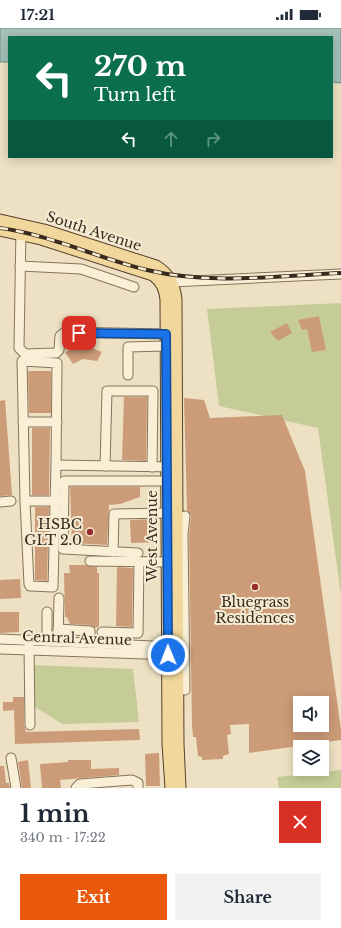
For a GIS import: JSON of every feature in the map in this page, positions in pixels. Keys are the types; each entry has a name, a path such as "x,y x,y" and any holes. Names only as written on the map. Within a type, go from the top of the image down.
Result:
{"main road":[{"name":"South Avenue","path":"0,220 21,229 153,275 167,284"},
{"name":"South Avenue","path":"0,230 21,229"},
{"name":"West Avenue","path":"167,284 166,340 180,629 172,651 168,744 171,788"},
{"name":"West Avenue","path":"167,284 176,299 172,467 167,481 167,562 180,788"}],"street":[{"path":"21,229 19,348 21,352 25,354 56,354 59,350 60,336 65,332 166,340"},
{"path":"20,266 80,269 134,287"},
{"path":"167,284 341,274"},
{"path":"128,375 128,347 166,340"},
{"path":"22,361 57,363 57,422 54,587 30,586 28,584 25,501 22,361"},
{"path":"105,466 107,391 153,391 152,467"},
{"path":"23,422 57,422"},
{"path":"56,465 172,467"},
{"path":"138,553 63,549 64,480 167,481"},
{"path":"0,502 11,501"},
{"path":"25,501 56,501"},
{"path":"113,552 114,514 167,513"},
{"path":"185,690 180,629 183,534 186,516"},
{"path":"90,561 167,562"},
{"path":"102,632 138,633 139,562"},
{"path":"58,642 59,598"},
{"path":"47,612 47,641"},
{"path":"58,630 90,631 90,643"},
{"name":"Central Avenue","path":"0,640 29,645 172,651"},
{"name":"Central Avenue","path":"0,649 47,641 90,643 172,651"},
{"path":"29,645 30,725"},
{"path":"11,758 16,788"},
{"path":"76,788 80,784 132,780 138,783 138,788"}],"green space":[{"path":"341,303 341,596 318,428 219,406 207,309"},
{"path":"32,665 133,669 139,722 62,724 35,707"},
{"path":"341,770 341,788 279,788 277,777 293,775 329,776 329,771"}],"water":[{"path":"0,28 341,28 341,83 333,82 333,36 8,36 8,62 0,62"}],"building":[{"path":"319,316 326,350 312,352 307,329 302,330 298,320"},
{"path":"287,323 292,333 278,341 270,332"},
{"path":"84,345 102,352 97,361 83,359 73,364 65,352"},
{"path":"28,371 51,371 51,413 29,413"},
{"path":"124,397 147,397 146,461 122,460"},
{"name":"Bluegrass Residences","path":"184,398 204,400 210,418 282,415 305,471 341,729 341,740 329,742 329,740 293,740 293,747 249,753 249,724 230,725 231,734 227,735 229,754 223,756 223,759 202,760 202,757 198,756 196,737 193,737 192,725 189,534 191,516 187,510"},
{"path":"5,400 12,495 0,496 0,401"},
{"path":"32,428 50,428 49,495 32,495"},
{"name":"HSBC GLT 2.0","path":"70,487 140,487 140,497 120,504 109,505 107,545 72,543"},
{"path":"35,507 49,507 47,581 35,580"},
{"path":"155,519 155,542 131,543 130,520"},
{"path":"69,565 86,565 97,567 97,573 99,573 99,626 95,628 90,625 70,624 67,617 65,617 64,573 70,573"},
{"path":"117,567 133,568 132,627 116,626"},
{"path":"20,579 21,598 0,599 0,580"},
{"path":"0,612 19,612 19,632 0,633"},
{"path":"13,697 24,697 24,725 26,732 139,729 140,740 15,744 14,710 3,711 3,702 13,702"},
{"path":"159,753 160,786 146,786 145,754"},
{"path":"28,760 31,788 22,788 18,762"},
{"path":"68,760 91,760 91,769 119,768 119,775 60,780 61,788 42,788 40,764 68,762"},
{"path":"0,766 4,766 6,783 9,783 10,788 0,788"}],"railway":[{"path":"0,228 19,231 56,241 128,265 171,275 244,278 341,273"}],"place":[{"name":"HSBC GLT 2.0","path":"90,532"},
{"name":"Bluegrass Residences","path":"255,587"}],"route":[{"path":"79,333 166,334 168,655"}]}
